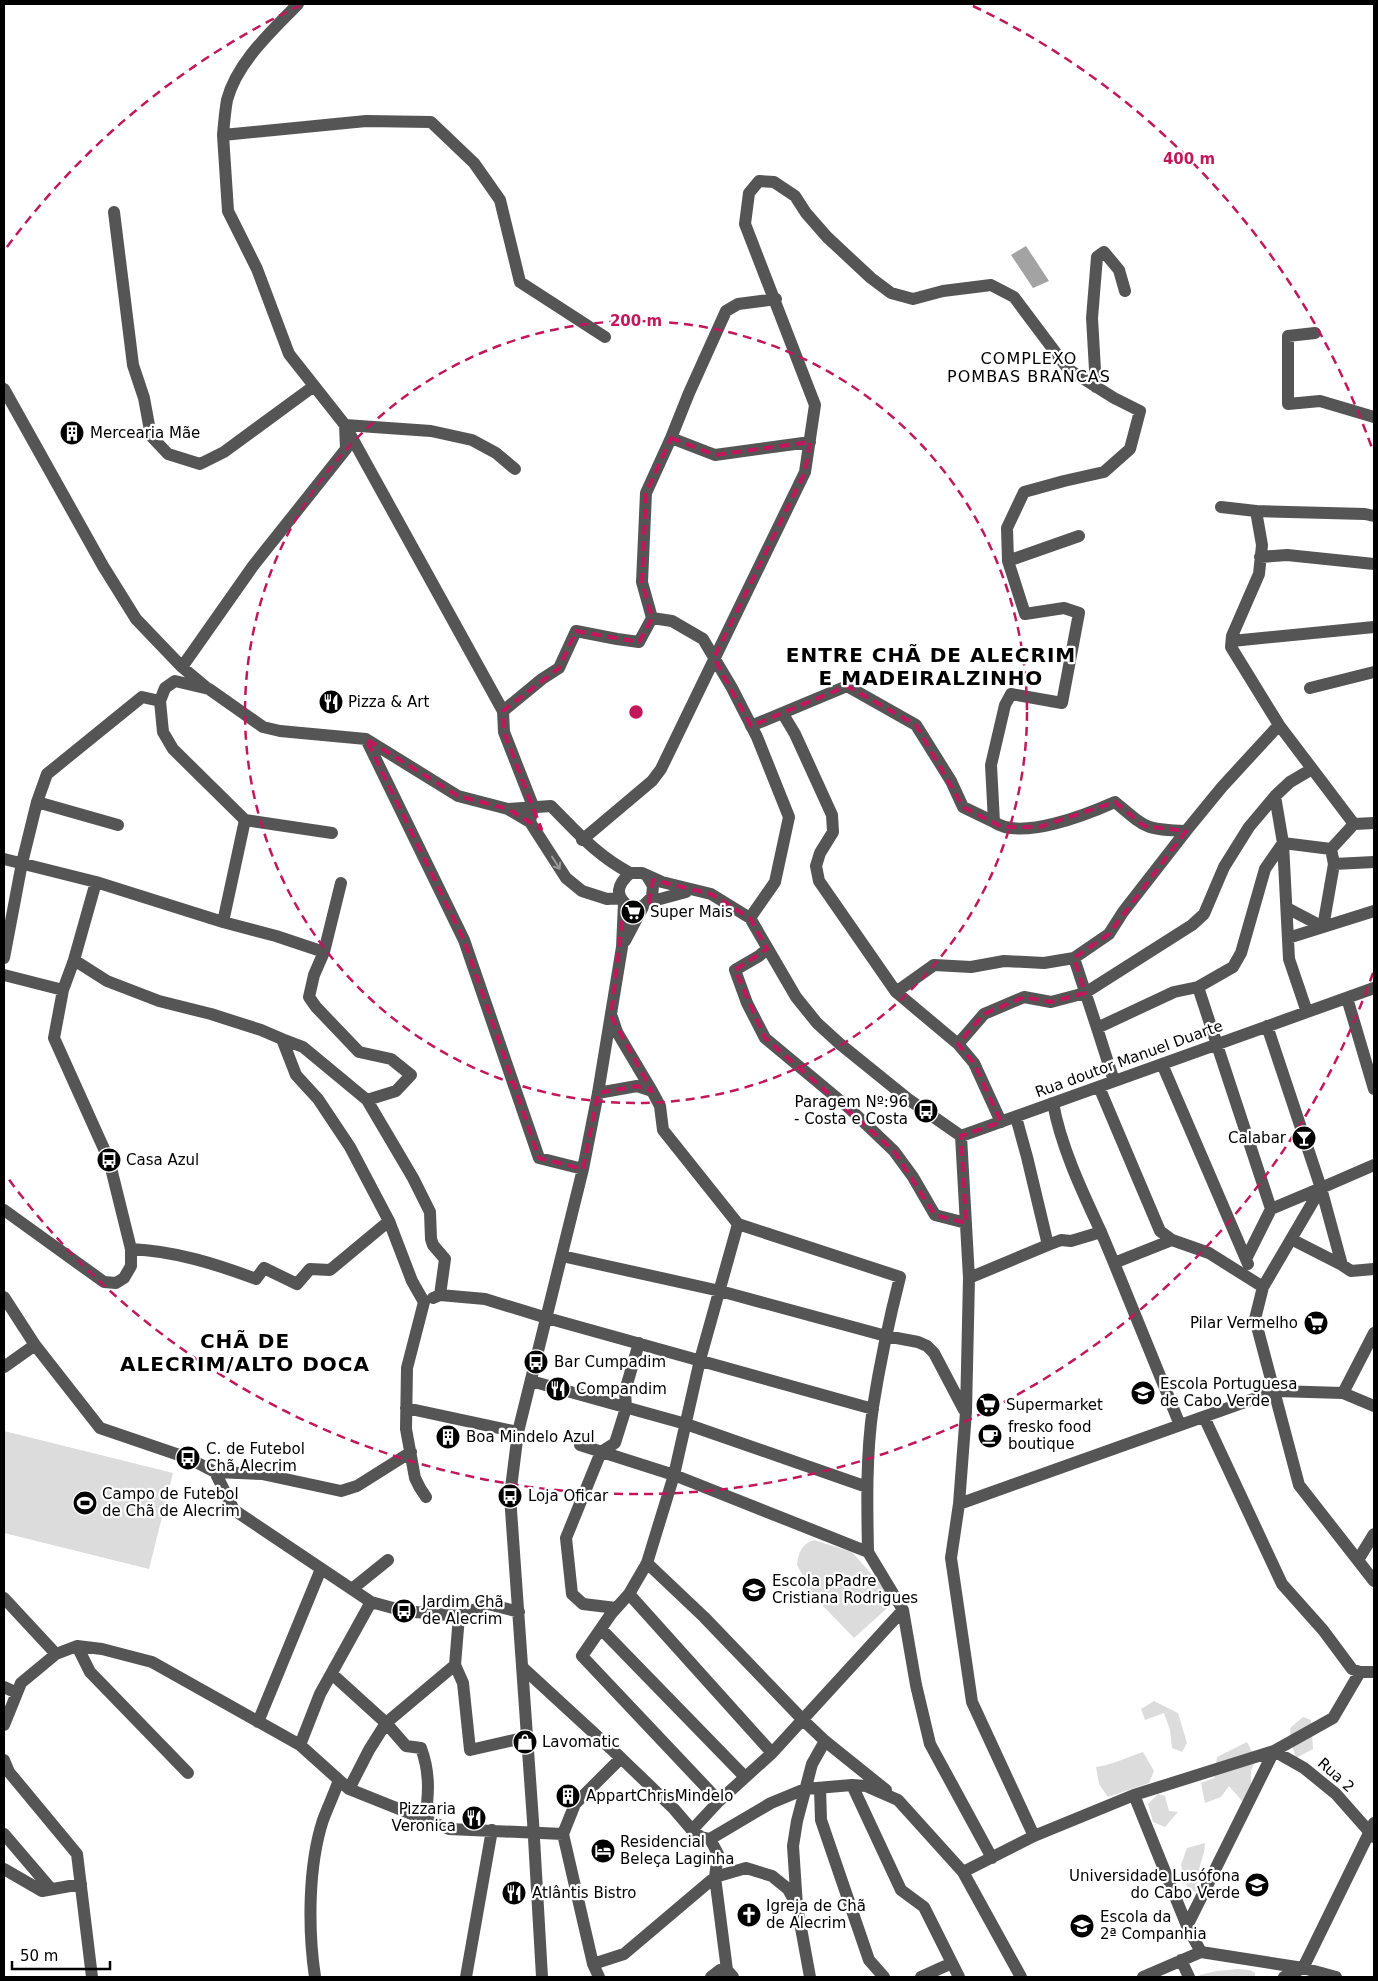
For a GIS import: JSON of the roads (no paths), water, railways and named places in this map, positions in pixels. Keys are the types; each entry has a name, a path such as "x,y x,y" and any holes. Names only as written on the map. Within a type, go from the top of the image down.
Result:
{"street":[{"path":"298,4 252,55 240,72 228,99 223,135 228,212 257,269 289,354 345,425 504,711 504,732 532,806 530,822"},
{"path":"223,135 366,120 431,122 474,163 500,200 520,282 605,337"},
{"path":"582,840 652,780 661,770 805,472 815,405 776,299 745,224 749,193 759,180 774,182 795,196 827,237 871,278 891,293 913,299 943,291 991,285 1014,298 1068,370 1140,411 1130,449 1104,472 1024,492 1007,528 1008,561 1025,614 1064,608 1079,613 1062,703 1011,694 1005,705 991,765 994,822"},
{"path":"114,212 133,365 144,398 151,436 168,454 200,464 224,452 314,386"},
{"path":"1096,387 1092,318 1097,257 1104,252 1119,270 1125,291"},
{"path":"504,711 560,668 576,631 639,642 652,618 642,582 646,493 726,310 738,304 776,299"},
{"path":"1315,333 1288,336 1288,404 1320,401 1374,417"},
{"path":"4,389 103,566 136,619 182,667 209,689 264,727 280,731 366,739 458,796 508,809 530,822 566,878 582,891 607,899 622,900 630,907 639,907 672,894 691,891"},
{"path":"345,425 432,431 472,440 496,452 515,469"},
{"path":"182,667 253,566 346,449 345,425"},
{"path":"671,438 715,455 810,442"},
{"path":"1221,507 1256,511 1365,514 1374,516"},
{"path":"1256,511 1262,545 1259,574 1231,647 1279,724 1354,824"},
{"path":"1008,561 1079,536"},
{"path":"1260,557 1287,555 1374,564"},
{"path":"652,618 672,621 703,640 751,726 774,776 789,817 775,882 750,918"},
{"path":"1232,641 1374,627"},
{"path":"1310,688 1374,672"},
{"path":"209,689 175,681 165,688 160,701 163,732 173,749 245,820 332,833"},
{"path":"751,726 847,686 916,725 951,781 963,808 1002,827 1039,827 1091,812 1115,802 1144,826 1156,830 1186,831"},
{"path":"4,958 22,864 37,802 47,774 142,697 160,701"},
{"path":"783,714 795,734 832,815 833,832 820,853 816,866 819,880 896,992 958,1044 974,1062 1001,1122"},
{"path":"896,992 934,965 971,967 1004,961 1044,963 1074,958 1109,934 1123,912 1186,831 1222,787 1279,724"},
{"path":"366,739 464,940 539,1158 583,1169"},
{"path":"958,1044 984,1014 1024,997 1051,1002 1086,992 1192,925 1204,914 1229,859 1249,827 1275,796 1290,782 1312,769"},
{"path":"1275,796 1282,843 1289,959 1307,1012"},
{"path":"37,802 118,825"},
{"path":"508,809 551,806 582,840 630,873"},
{"path":"223,922 245,820"},
{"path":"1331,849 1354,824 1374,823"},
{"path":"1282,843 1331,849"},
{"path":"1097,1028 1174,992 1198,987 1233,967 1241,953 1266,869 1282,843"},
{"path":"1323,927 1334,864 1331,849"},
{"path":"4,859 96,882 324,952"},
{"path":"1334,864 1374,862"},
{"path":"542,1977 534,1832 510,1496 518,1432 583,1169 598,1093 622,947 622,900 619,887 621,881 630,873 636,872 691,891 711,894 750,918 796,998 817,1023 908,1099 961,1136 969,1278 966,1412 959,1504 951,1558 972,1702 1034,1836"},
{"path":"622,947 653,892 653,886 647,876"},
{"path":"4,1210 104,1282 116,1283 124,1278 131,1266 131,1250 108,1160 54,1038 63,990 74,960 96,882"},
{"path":"341,883 324,952 314,975 309,997 316,1007 359,1052 391,1060 411,1075 396,1091 367,1100"},
{"path":"1287,908 1323,927"},
{"path":"1288,938 1374,911"},
{"path":"767,949 735,970 747,1003 765,1038 849,1108 894,1151 913,1177 935,1214 966,1222"},
{"path":"1074,958 1114,1081"},
{"path":"74,960 107,981 160,1001 211,1014 261,1030 304,1047 367,1100 413,1178 430,1212 431,1239 433,1245 445,1259 440,1295"},
{"path":"4,975 63,990"},
{"path":"1198,987 1271,1209"},
{"name":"Rua doutor Manuel Duarte","path":"961,1136 1374,988"},
{"path":"1347,998 1374,1089"},
{"path":"611,1016 617,1032 660,1106 663,1130 738,1224 900,1277 886,1336 873,1409 867,1487 868,1552 903,1610 916,1686 930,1744 992,1858"},
{"path":"1267,1026 1321,1188 1342,1265"},
{"path":"282,1039 296,1075 318,1099 350,1147 389,1221 412,1281 424,1302 407,1368 406,1429 416,1478 426,1497"},
{"path":"1162,1064 1246,1259 1259,1284"},
{"path":"598,1093 637,1086 652,1091"},
{"path":"1099,1087 1160,1231 1172,1240 1209,1253 1259,1284"},
{"path":"1054,1103 1056,1118 1073,1165 1180,1425"},
{"path":"1016,1117 1048,1245"},
{"path":"1246,1259 1271,1209 1374,1165"},
{"path":"1321,1188 1291,1239 1259,1284 1255,1319 1276,1391 1299,1485 1374,1581"},
{"path":"131,1250 160,1251 202,1261 256,1279 264,1268 297,1284 310,1269 330,1270 389,1221"},
{"path":"719,1801 582,1656 616,1608 629,1594 648,1563 674,1475 700,1360 738,1224"},
{"path":"969,1278 1061,1240 1071,1241 1101,1232"},
{"path":"1291,1239 1351,1271 1374,1268"},
{"path":"1114,1263 1172,1240"},
{"path":"562,1256 720,1292 927,1346 934,1353 966,1412"},
{"path":"424,1302 440,1295 485,1299 873,1409"},
{"path":"4,1298 35,1346 100,1428 188,1458 215,1472 262,1474 341,1491 356,1486 411,1452"},
{"path":"1343,1393 1374,1333"},
{"path":"616,1608 583,1604 572,1594 566,1538 601,1452 615,1443 626,1408 625,1391 639,1343"},
{"path":"4,1367 35,1346"},
{"path":"531,1381 686,1424 867,1487"},
{"path":"959,1504 1276,1391 1343,1393 1373,1402"},
{"path":"406,1408 518,1432"},
{"path":"1204,1417 1282,1584 1323,1630 1352,1669 1360,1672 1374,1672"},
{"path":"580,1445 674,1475 868,1552"},
{"path":"215,1472 234,1510 371,1602 404,1611 459,1616 488,1604 519,1612"},
{"path":"1358,1560 1374,1534"},
{"path":"352,1590 388,1560"},
{"path":"648,1563 704,1616 825,1741 898,1800 963,1872 1021,1977"},
{"path":"258,1722 322,1569"},
{"path":"629,1594 772,1753"},
{"path":"4,1598 56,1654"},
{"path":"300,1745 320,1694 371,1602"},
{"path":"692,1830 719,1801 772,1753 903,1610"},
{"path":"459,1616 455,1665 463,1684 470,1750 527,1737"},
{"path":"601,1629 745,1777"},
{"path":"77,1646 90,1672 188,1773"},
{"path":"4,1725 21,1683 56,1654 77,1646 102,1649 152,1662 300,1745 349,1790 449,1829 563,1834"},
{"path":"349,1790 369,1750 386,1723 455,1665"},
{"path":"522,1667 621,1758 701,1837 710,1839 771,1803 792,1793 805,1790 852,1785 866,1786 898,1800"},
{"path":"963,1872 1034,1836 1134,1795 1274,1751 1333,1718 1360,1672"},
{"path":"332,1674 386,1723 406,1746 421,1748 427,1764 429,1794 426,1820"},
{"path":"4,1687 17,1693"},
{"path":"810,1977 797,1906 793,1846 812,1764 825,1741"},
{"path":"1187,1926 1274,1751"},
{"name":"Rua 2","path":"1274,1751 1304,1768 1336,1794 1373,1831"},
{"path":"599,1977 593,1964 563,1834 575,1804 621,1758"},
{"path":"5,1767 78,1854 92,1977"},
{"path":"315,1977 312,1955 314,1868 323,1821 339,1780"},
{"path":"852,1785 900,1890 924,1907 959,1977"},
{"path":"820,1788 821,1820 869,1960 884,1977"},
{"path":"1134,1795 1187,1926 1201,1952"},
{"path":"466,1977 492,1830"},
{"path":"1306,1973 1373,1831"},
{"path":"4,1834 52,1889"},
{"path":"710,1839 718,1854 715,1877 730,1974"},
{"path":"593,1964 624,1954 715,1877 746,1868 772,1876 788,1889 797,1906"},
{"path":"4,1869 42,1891 81,1884"},
{"path":"1143,1977 1201,1952 1306,1973 1336,1977"},
{"path":"1182,1960 1189,1977"},
{"path":"922,1977 952,1963"},
{"path":"712,1977 720,1970 730,1974"},
{"path":"1284,1977 1306,1973"}],"place":[{"name":"Mercearia Mãe","path":"72,433"},
{"name":"Pizza & Art","path":"331,702"},
{"name":"Super Mais","path":"633,912"},
{"name":"Paragem Nº:96 - Costa e Costa","path":"926,1111"},
{"name":"Calabar","path":"1304,1138"},
{"name":"Casa Azul","path":"109,1160"},
{"name":"Pilar Vermelho","path":"1316,1323"},
{"name":"Bar Cumpadim","path":"536,1362"},
{"name":"Compandim","path":"558,1389"},
{"name":"Escola Portuguesa de Cabo Verde","path":"1143,1393"},
{"name":"Supermarket","path":"988,1405"},
{"name":"fresko food boutique","path":"990,1436"},
{"name":"Boa Mindelo Azul","path":"448,1437"},
{"name":"C. de Futebol Chã Alecrim","path":"188,1458"},
{"name":"Loja Oficar","path":"510,1496"},
{"name":"Campo de Futebol de Chã de Alecrim","path":"85,1503"},
{"name":"Escola pPadre Cristiana Rodrigues","path":"754,1590"},
{"name":"Jardim Chã de Alecrim","path":"404,1611"},
{"name":"Lavomatic","path":"525,1742"},
{"name":"AppartChrisMindelo","path":"568,1796"},
{"name":"Pizzaria Veronica","path":"474,1818"},
{"name":"Residencial Beleça Laginha","path":"603,1851"},
{"name":"Universidade Lusófona do Cabo Verde","path":"1257,1885"},
{"name":"Atlântis Bistro","path":"514,1893"},
{"name":"Igreja de Chã de Alecrim","path":"749,1915"},
{"name":"Escola da 2ª Companhia","path":"1082,1926"}],"district":[{"name":"COMPLEXO POMBAS BRANCAS","path":"1029,367"},
{"name":"ENTRE CHÃ DE ALECRIM E MADEIRALZINHO","path":"931,666"},
{"name":"CHÃ DE ALECRIM/ALTO DOCA","path":"245,1352"}]}
